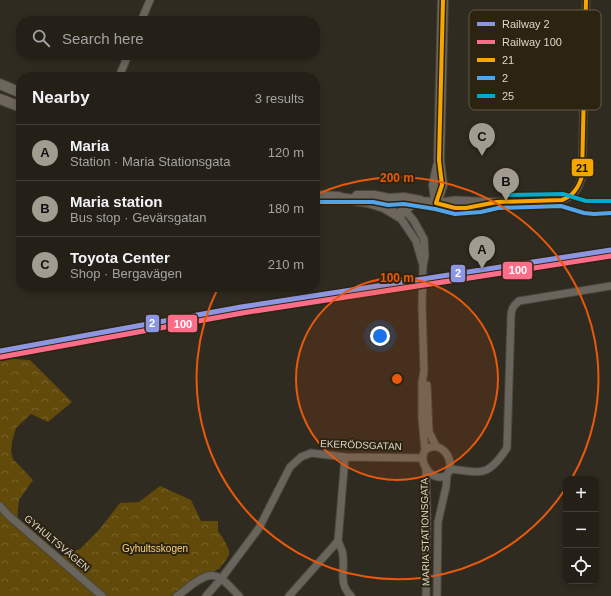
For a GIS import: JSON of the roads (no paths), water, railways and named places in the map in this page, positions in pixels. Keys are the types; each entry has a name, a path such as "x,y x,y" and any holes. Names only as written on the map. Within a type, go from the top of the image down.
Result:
{"street":[{"path":"143,16 150,0"},
{"path":"436,203 434,185 439,160 443,0"},
{"path":"586,0 586,10"},
{"path":"121,72 126,60"},
{"path":"0,84 16,91"},
{"path":"0,99 16,105"},
{"path":"320,196 386,203 404,198 421,202 436,203 455,208 466,208 497,202 562,200 572,195 580,184 582,176 584,110"},
{"path":"401,213 414,203 421,202"},
{"path":"386,203 414,222 424,239 425,256 423,266 422,306 424,371 422,383 422,418 425,450 423,458"},
{"path":"425,450 432,446 436,446 444,450 449,456 449,472 476,472 490,470 499,461 507,448 511,310 514,305 518,301 611,286"},
{"path":"424,371 426,377 429,432 436,446"},
{"name":"EKERÖDSGATAN","path":"206,596 221,579 259,528 290,467 306,455 311,453 345,457 423,458"},
{"path":"345,457 338,541 344,556 344,588 351,596"},
{"name":"MARIA STATIONSGATA","path":"423,458 423,462 431,475 442,477 449,472"},
{"name":"MARIA STATIONSGATA","path":"426,468 426,596"},
{"name":"MARIA STATIONSGATA","path":"437,596 438,522 449,472"},
{"name":"GYHULTSVÄGEN","path":"0,506 9,516 102,596"},
{"path":"289,596 338,541"},
{"path":"177,596 204,577 214,576 221,579 239,596"}],"rail line":[{"name":"2","path":"0,351 241,307 611,250"},
{"name":"100","path":"1,357 242,313 611,256"}],"place":[{"name":"Toyota Center","path":"482,156"},
{"name":"Maria station","path":"506,201"},
{"name":"Maria","path":"482,269"}],"park label":[{"name":"Gyhultsskogen","path":"155,548"}]}
